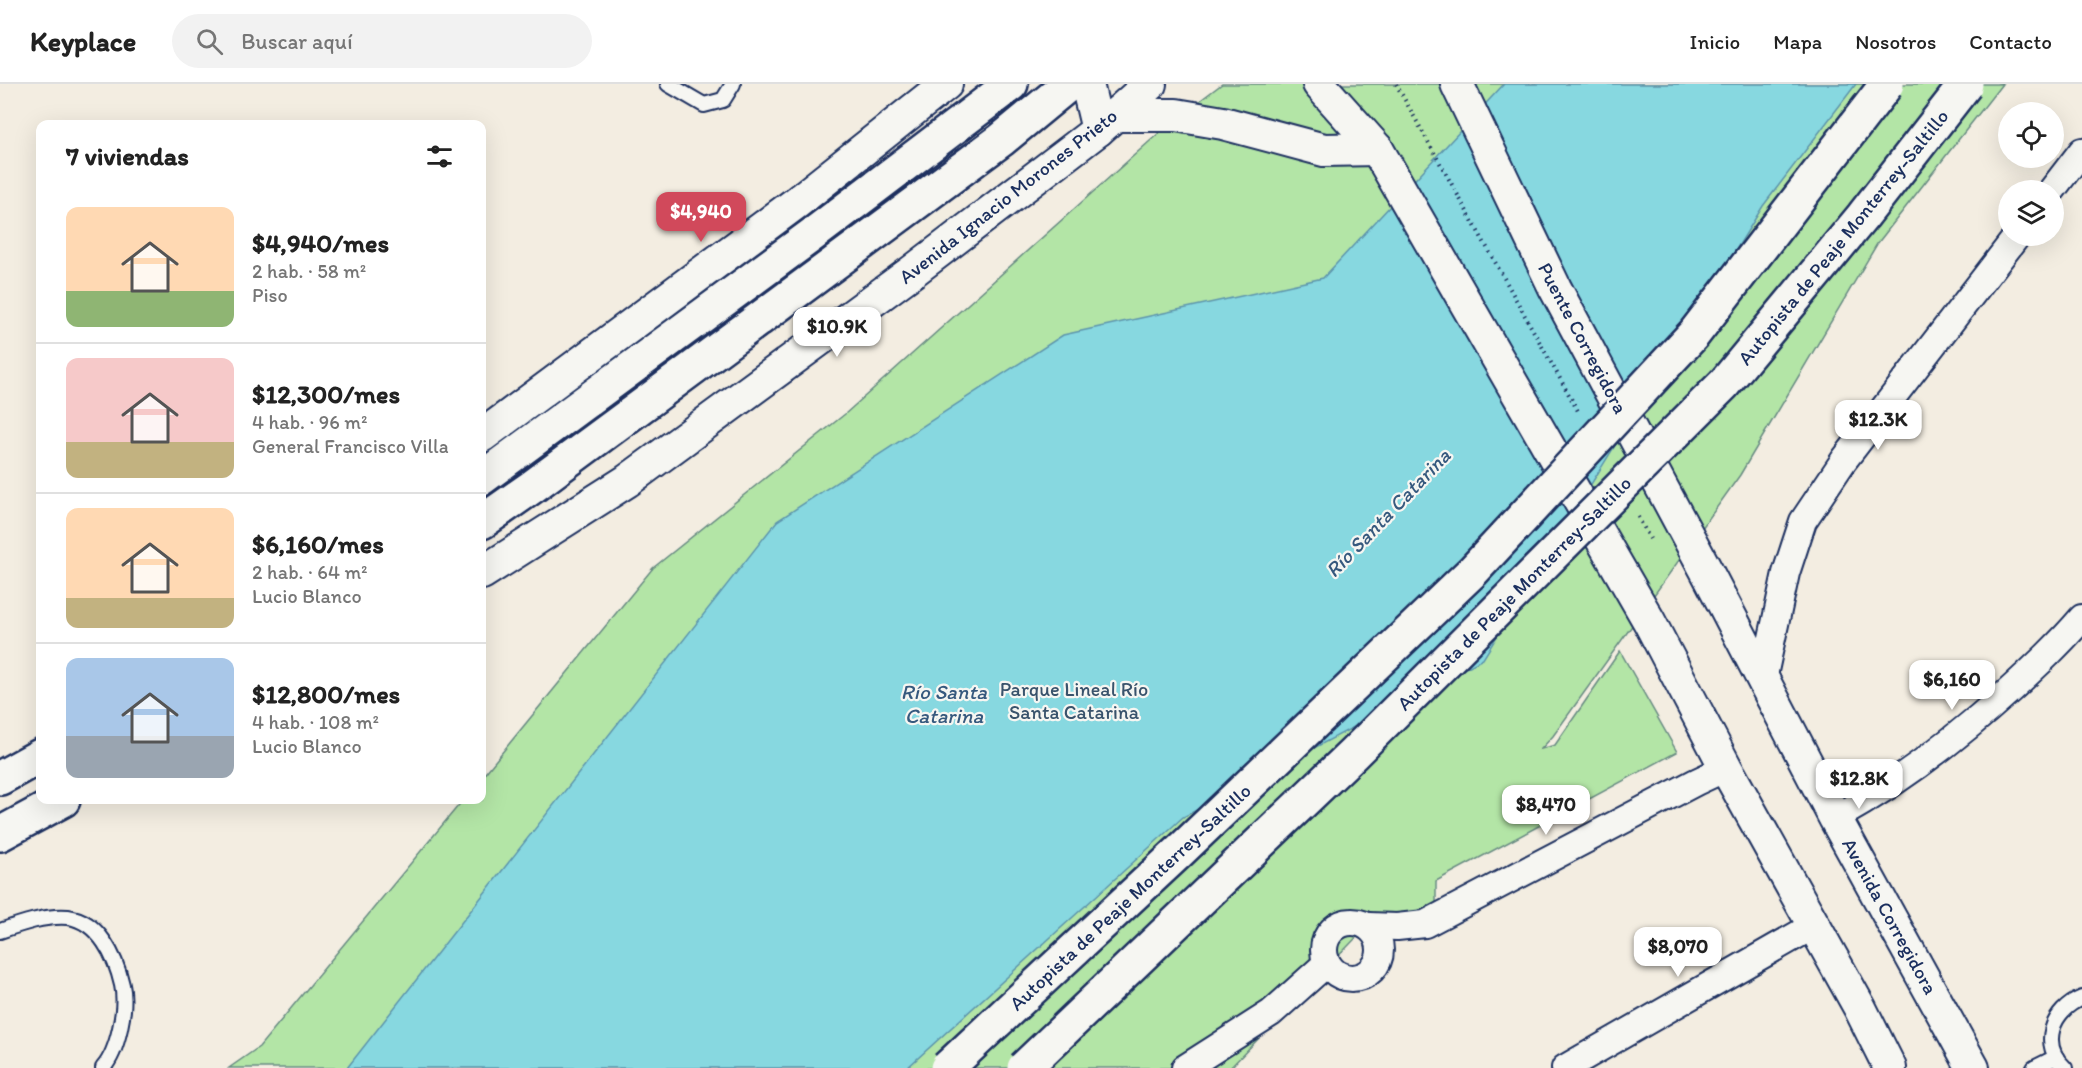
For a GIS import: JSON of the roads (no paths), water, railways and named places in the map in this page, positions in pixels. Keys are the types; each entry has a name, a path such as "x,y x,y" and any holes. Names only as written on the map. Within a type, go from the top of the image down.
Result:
{"main road":[{"path":"486,475 812,235 1011,84"},
{"path":"486,519 1001,140 1070,84"},
{"name":"Autopista de Peaje Monterrey-Saltillo","path":"947,1068 1179,852 1473,571 1694,334 1887,84"},
{"name":"Autopista de Peaje Monterrey-Saltillo","path":"1024,1068 1353,754 1724,384 1863,216 1966,84"},
{"path":"0,778 36,758"},
{"path":"0,834 56,804"}],"street":[{"path":"486,433 786,210 946,84"},
{"path":"1087,84 1106,122 1176,115 1324,150 1377,149"},
{"name":"Avenida Ignacio Morones Prieto","path":"486,570 627,482 913,271 1106,122 1150,84"},
{"path":"1318,84 1377,149 1394,178 1649,621 1726,768 1860,1008 1890,1068"},
{"name":"Puente Corregidora","path":"1461,92 1555,288 1707,573"},
{"path":"2060,180 2082,151"},
{"path":"1763,680 1786,573 1803,521 1844,460 2009,246"},
{"name":"Avenida Corregidora","path":"1707,573 1835,818 1973,1068"},
{"path":"1835,818 1865,802 1945,746 2036,666 2082,618"},
{"path":"1369,927 1425,924 1726,768"},
{"path":"1358,921 1369,927 1377,936 1381,948 1378,961 1371,971 1359,977 1346,978 1335,973 1327,963 1323,950 1326,938 1334,928 1345,922 1358,921"},
{"path":"1565,1068 1813,926"},
{"path":"1185,1068 1270,1013 1327,963"}],"lane":[{"path":"668,84 704,105 723,100 734,84"},
{"path":"0,931 45,919 69,917 93,928 111,952 123,987 122,1025 111,1059 103,1068"},
{"path":"2066,1068 2056,1057 2051,1032 2062,1010 2082,998"},
{"path":"2034,1068 2056,1057"}],"water":[{"name":"Río Santa Catarina","path":"1504,84 1856,84 1763,206 1483,659 1183,817 907,1068 347,1068 777,521 1063,335 1323,278"}],"park label":[{"name":"Parque Lineal Río Santa Catarina","path":"1074,700"}]}
